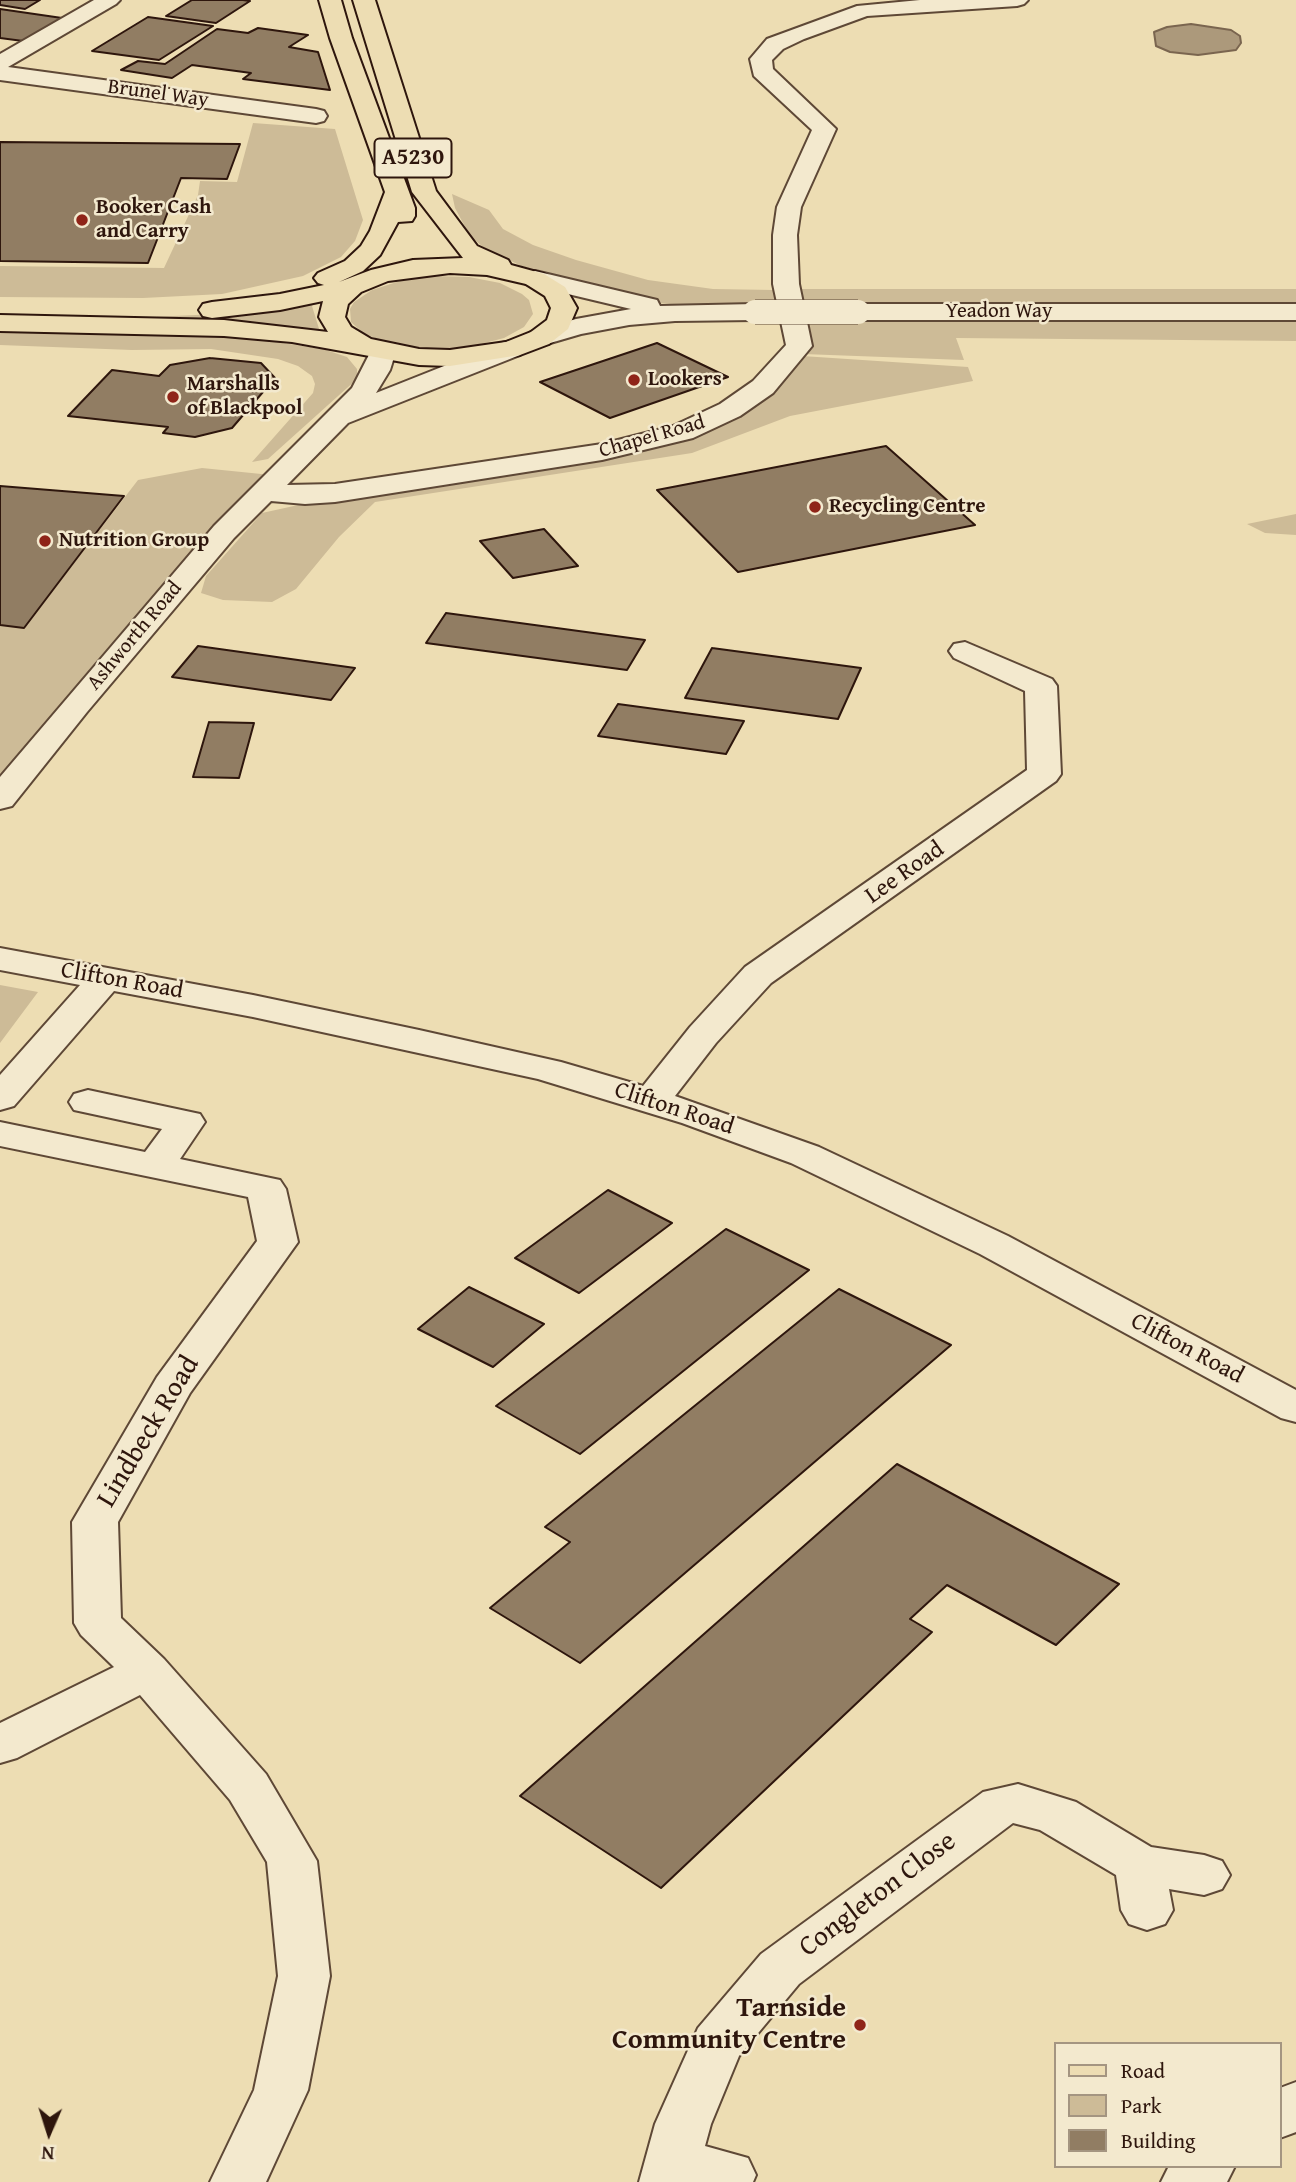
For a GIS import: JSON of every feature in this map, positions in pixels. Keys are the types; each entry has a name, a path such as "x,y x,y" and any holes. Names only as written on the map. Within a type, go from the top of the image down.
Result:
{"main road":[{"name":"A5230","path":"330,0 341,38 403,208 401,240 380,275"},
{"name":"A5230","path":"0,324 224,328 292,334 419,357 450,358 511,349 540,338 559,323 564,307 556,292 468,251 424,192 364,0"},
{"name":"A5230","path":"133,309 255,296 299,287 336,275 354,266 371,250 382,231 396,193"},
{"name":"A5230","path":"0,307 203,311 229,309 352,287 380,275 450,265 486,267 527,277"},
{"name":"A5230","path":"352,287 336,301 332,317 341,332 373,348"}],"street":[{"path":"0,63 110,0"},
{"name":"Chapel Road","path":"264,492 304,495 335,493 602,452 657,440 704,424 730,410 763,387 799,346 786,284 785,234 789,207 824,129 762,71 761,59 775,44 857,5 1017,0"},
{"name":"Brunel Way","path":"0,73 316,116"},
{"name":"Yeadon Way","path":"527,277 627,302 702,312"},
{"name":"Yeadon Way","path":"540,338 601,321 702,312 1296,312"},
{"name":"Ashworth Road","path":"0,799 195,565 363,393 373,348"},
{"name":"Ashworth Road","path":"335,419 511,349"},
{"name":"Lee Road","path":"652,1100 702,1035 758,975 1044,774 1041,686 965,651"},
{"name":"Clifton Road","path":"0,959 419,1041 548,1070 652,1100 805,1155 929,1213 1016,1256 1296,1408"},
{"path":"0,1098 106,978"},
{"path":"88,1102 186,1122 155,1166"},
{"name":"Lindbeck Road","path":"0,1133 266,1189 278,1242 172,1387 94,1522 97,1622 147,1671 248,1787 292,1861 304,1976 281,2090 238,2182"},
{"path":"0,1745 147,1671"},
{"name":"Congleton Close","path":"674,2157 717,2044 780,1969 1002,1805 1018,1803 1058,1816 1143,1888 1204,1874"},
{"path":"674,2157 728,2175"},
{"path":"1189,2182 1205,2168"}],"green space":[{"path":"253,123 335,129 363,220 355,241 341,257 303,276 222,294 143,298 0,297 0,266 164,268 198,195 200,181 237,182"},
{"path":"452,194 489,210 503,229 533,245 576,260 648,280 713,289 774,290 779,306 686,306 654,302 521,266 482,246 470,236 455,208"},
{"path":"434,276 469,277 500,283 529,300 533,314 524,327 504,338 445,349 413,348 385,342 363,333 351,322 350,309 354,302 372,290 400,281"},
{"path":"800,289 1296,289 1296,306 803,306"},
{"path":"314,303 312,306 320,332 152,317 217,314"},
{"path":"1296,319 1296,341 956,338 964,360 803,354 805,320"},
{"path":"0,331 158,332 249,338 323,349 347,357 357,369 357,379 268,459 252,462 313,393 315,384 312,376 298,366 278,359 211,349 132,350 0,345"},
{"path":"802,356 968,367 973,381 790,416 692,453 375,502 339,537 296,589 272,602 223,600 201,593 206,576 262,513 689,434"},
{"path":"202,468 281,476 0,799 0,625 24,628 138,480"},
{"path":"1296,514 1296,535 1265,533 1247,524"},
{"path":"0,985 38,992 0,1043"}],"shaded area":[{"path":"1191,24 1231,30 1240,36 1241,43 1236,50 1198,55 1170,52 1156,46 1154,32 1167,27"}],"building":[{"path":"0,0 40,0 25,9 0,5"},
{"path":"192,0 250,1 216,23 166,16"},
{"path":"0,9 62,18 23,41 0,38"},
{"path":"148,17 213,26 159,60 92,51"},
{"path":"258,28 308,35 289,47 318,52 330,90 243,79 251,73 192,65 172,78 121,70 138,61 165,64 217,29 248,33"},
{"name":"Booker Cash and Carry","path":"0,142 240,144 227,179 181,178 148,263 0,261"},
{"name":"Lookers","path":"657,343 728,377 610,418 540,382"},
{"name":"Marshalls of Blackpool","path":"210,358 261,363 275,378 232,428 195,437 163,433 168,427 68,416 112,370 159,376 170,365"},
{"name":"Recycling Centre","path":"886,446 975,525 738,572 657,490"},
{"name":"Nutrition Group","path":"0,486 124,496 24,628 0,625"},
{"path":"544,529 578,566 513,578 480,541"},
{"path":"446,613 645,640 627,670 426,643"},
{"path":"198,646 355,668 331,700 172,677"},
{"path":"712,648 861,668 838,719 685,698"},
{"path":"618,704 744,721 726,754 598,736"},
{"path":"209,722 254,723 239,778 193,777"},
{"path":"608,1190 672,1223 579,1293 515,1258"},
{"path":"726,1229 809,1270 580,1454 496,1406"},
{"path":"469,1287 544,1324 493,1367 418,1329"},
{"path":"839,1289 951,1345 580,1663 490,1608 570,1542 545,1527"},
{"path":"897,1464 1119,1584 1056,1645 947,1585 910,1619 932,1632 661,1888 520,1796"}],"place":[{"name":"Booker Cash and Carry","path":"82,220"},
{"name":"Lookers","path":"634,380"},
{"name":"Marshalls of Blackpool","path":"173,397"},
{"name":"Recycling Centre","path":"815,507"},
{"name":"Nutrition Group","path":"45,541"},
{"name":"Tarnside Community Centre","path":"860,2025"}]}
